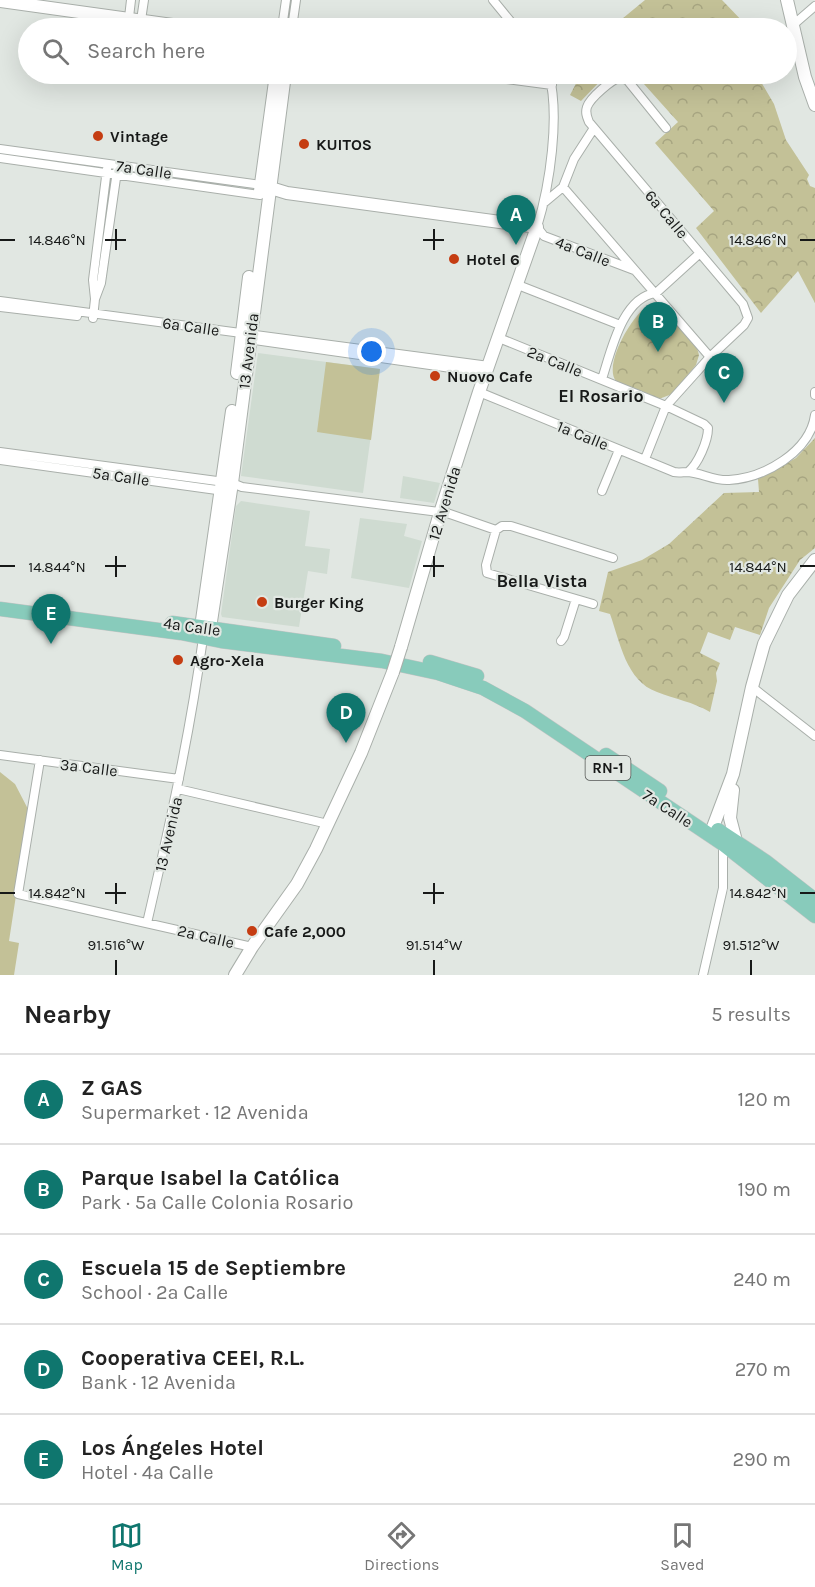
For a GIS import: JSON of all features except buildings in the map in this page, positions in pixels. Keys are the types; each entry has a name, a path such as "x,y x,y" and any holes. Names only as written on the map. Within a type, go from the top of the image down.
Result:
{"main road":[{"name":"4a Calle","path":"0,600 382,657"},
{"name":"4a Calle","path":"0,609 205,631"},
{"name":"7a Calle","path":"382,657 450,667 470,673 515,695 713,827 815,916"},
{"name":"7a Calle","path":"382,657 483,688 504,699 730,843 765,861 815,900"}],"street":[{"path":"131,0 136,18"},
{"path":"139,18 144,0"},
{"path":"283,18 285,0"},
{"path":"293,18 296,0"},
{"path":"493,0 508,18"},
{"path":"787,0 791,18"},
{"path":"0,1 101,18"},
{"path":"797,22 815,6"},
{"path":"0,9 82,18"},
{"path":"797,45 804,77 815,105"},
{"name":"13 Avenida","path":"265,191 275,84"},
{"name":"13 Avenida","path":"147,923 178,789 195,697 229,487 245,336 265,191 283,84"},
{"path":"544,84 552,85"},
{"name":"6a Calle","path":"609,84 590,101 586,110 589,122 743,304 748,318 744,325 710,357"},
{"name":"6a Calle","path":"630,84 666,128"},
{"name":"12 Avenida","path":"235,975 297,884 361,753 393,672 479,392 545,203 551,163 552,85"},
{"path":"545,203 563,187 574,159 594,128"},
{"name":"7a Calle","path":"0,149 107,169"},
{"name":"7a Calle","path":"0,158 117,170 537,226"},
{"path":"93,316 95,299 93,280 107,169"},
{"path":"95,299 101,283 117,170"},
{"path":"563,187 710,357 666,406 645,459"},
{"name":"4a Calle","path":"537,226 544,236 634,270"},
{"path":"602,379 620,325 638,300 648,294 656,293 700,253"},
{"path":"518,285 620,325"},
{"name":"6a Calle","path":"0,301 93,316 488,369"},
{"name":"6a Calle","path":"0,307 93,316"},
{"name":"2a Calle","path":"499,338 699,420 708,428 707,436 694,467 688,472"},
{"name":"1a Calle","path":"479,392 674,472 688,472 726,480 758,474 795,452 806,439 814,424 815,415"},
{"path":"602,491 619,450"},
{"name":"5a Calle","path":"0,452 229,487"},
{"name":"5a Calle","path":"0,460 440,513 496,530 502,526 511,526 613,558"},
{"path":"496,530 486,566 487,573 593,604"},
{"path":"703,975 723,888 730,843 734,774 752,687 764,644 778,613 799,579 815,560"},
{"path":"561,641 576,599"},
{"path":"752,687 815,736"},
{"name":"3a Calle","path":"0,755 179,778"},
{"name":"2a Calle","path":"40,760 18,894 252,947"},
{"path":"713,827 734,774"},
{"path":"178,789 328,824"}],"shaded area":[{"path":"258,353 380,369 363,493 241,476"},
{"path":"403,476 440,483 434,503 400,498"},
{"path":"241,501 310,511 305,546 330,549 327,574 308,571 299,627 222,617 236,506"},
{"path":"360,518 407,524 404,536 422,541 409,588 351,578"}],"green space":[{"path":"645,0 722,0 739,18 623,18"},
{"path":"576,84 597,84 581,101 570,95"},
{"path":"644,84 762,84 774,104 786,140 809,175 807,179 810,186 815,188 815,303 798,271 761,313 696,228 714,211 655,143 678,122"},
{"path":"654,303 659,305 696,344 699,355 696,365 672,394 659,399 625,387 616,381 613,373 617,350 630,325 638,314"},
{"path":"326,362 380,369 371,440 317,432"},
{"path":"815,438 815,548 800,560 769,608 760,635 735,627 730,640 708,632 700,653 720,663 716,673 717,681 710,712 646,687 631,670 610,614 599,611 608,572 642,560 669,544 724,493 759,492 758,479 796,458"},
{"path":"0,772 15,784 29,811 9,941 19,943 14,975 0,975"}],"place":[{"name":"Vintage","path":"98,136"},
{"name":"KUITOS","path":"304,144"},
{"name":"Z GAS","path":"516,245"},
{"name":"Hotel 6","path":"454,259"},
{"name":"Parque Isabel la Católica","path":"658,352"},
{"name":"Nuovo Cafe","path":"435,376"},
{"name":"Escuela 15 de Septiembre","path":"724,403"},
{"name":"Burger King","path":"262,602"},
{"name":"Los Ángeles Hotel","path":"51,644"},
{"name":"Agro-Xela","path":"178,660"},
{"name":"Cooperativa CEEI, R.L.","path":"346,743"},
{"name":"Cafe 2,000","path":"252,931"}],"district":[{"name":"El Rosario","path":"601,396"},
{"name":"Bella Vista","path":"542,581"}]}
